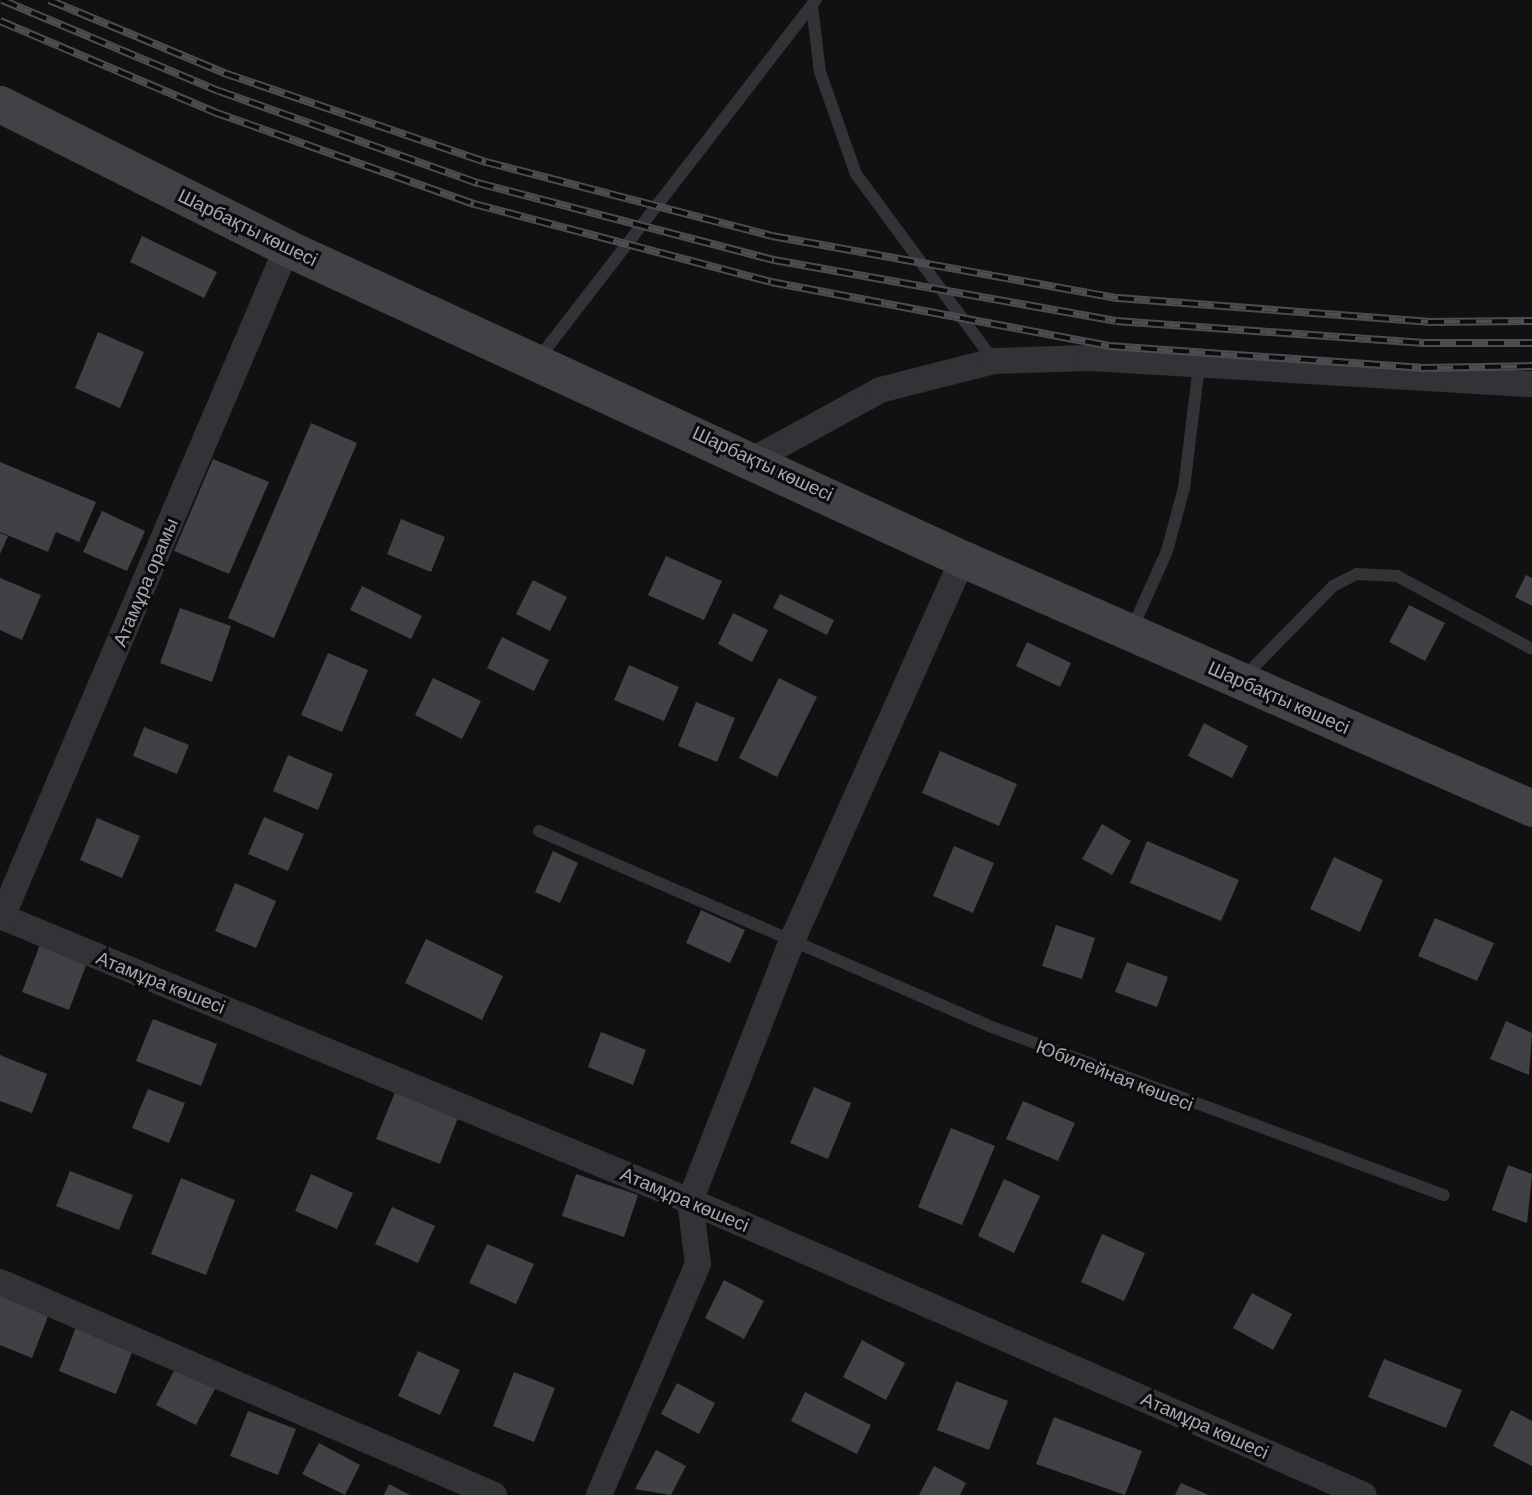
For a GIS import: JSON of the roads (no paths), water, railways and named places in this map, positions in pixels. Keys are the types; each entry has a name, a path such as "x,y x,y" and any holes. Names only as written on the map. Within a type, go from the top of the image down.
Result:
{"street":[{"name":"Шарбақты көшесі","path":"0,104 287,248 538,358 756,458 963,559 1532,808"},
{"name":"Атамұра орамы","path":"1,916 287,248"},
{"path":"756,458 880,390 995,361 1090,358 1532,384"},
{"path":"599,1495 698,1264 691,1201 791,943 963,559"},
{"name":"Атамұра көшесі","path":"1,916 691,1201 1364,1495"},
{"path":"0,1282 494,1495"}],"lane":[{"path":"538,358 814,3"},
{"path":"814,3 820,72 856,174 995,361"},
{"path":"1131,632 1167,551 1184,488 1199,366"},
{"path":"1241,680 1333,586 1357,573 1397,576 1532,649"},
{"name":"Юбилейная көшесі","path":"539,831 791,943 1149,1089 1444,1195"}],"railway":[{"path":"2,0 219,91 478,183 774,260 1116,321 1424,343 1532,343"},
{"path":"49,0 224,73 486,162 772,236 1118,298 1428,322 1532,321"},
{"path":"0,21 214,112 474,204 771,282 1109,346 1421,368 1532,366"}]}
